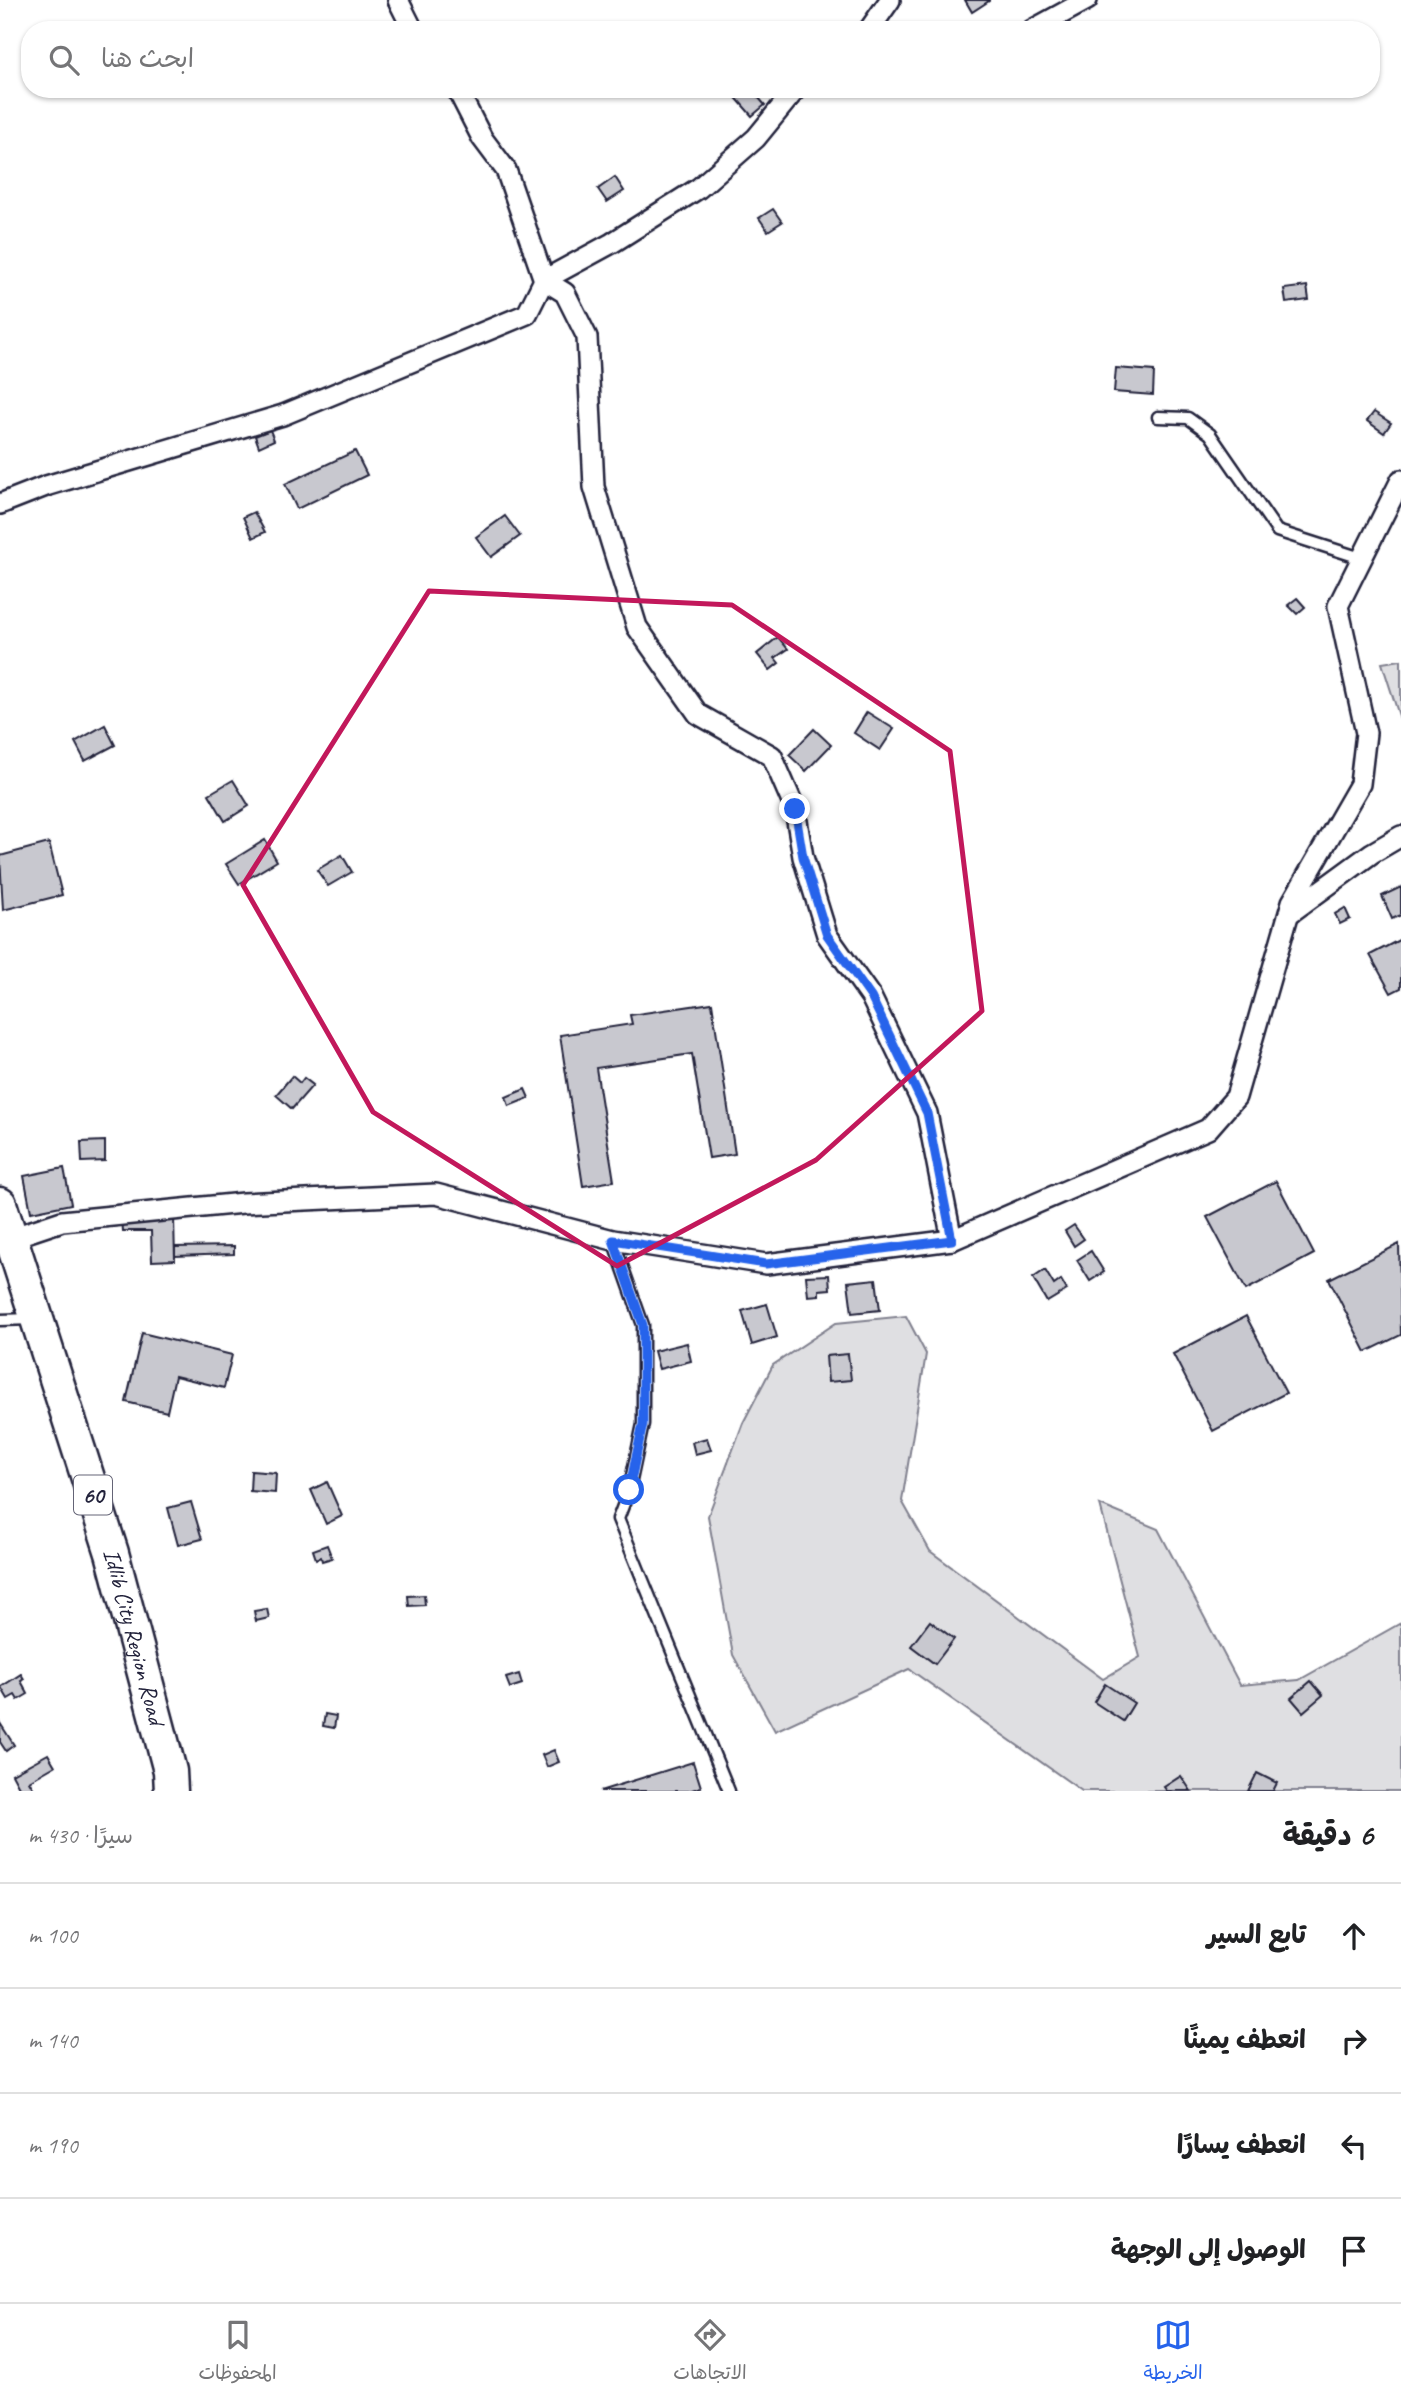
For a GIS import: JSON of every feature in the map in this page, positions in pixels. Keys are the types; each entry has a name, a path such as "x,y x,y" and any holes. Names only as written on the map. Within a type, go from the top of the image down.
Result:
{"main road":[{"name":"Idlib City Region Road","path":"0,1204 111,1553 170,1771 171,1791"}],"street":[{"path":"398,0 408,21"},
{"path":"875,21 890,0"},
{"path":"1048,21 1087,0"},
{"path":"462,98 482,138 506,170 544,280 565,293 587,337 594,487 636,627 698,714 772,755 795,809 803,857 827,935 871,997 927,1113 952,1240"},
{"path":"0,504 46,486 283,415 527,314 544,280 612,243 699,188 756,138 789,98"},
{"path":"11,1238 62,1221 243,1203 436,1194 613,1240 766,1264 952,1240 1208,1129 1236,1097 1292,902 1360,784 1366,733 1338,606 1401,480"},
{"path":"1289,914 1372,853 1401,836"}],"lane":[{"path":"1158,417 1188,418 1210,435 1277,531 1362,558"},
{"path":"613,1240 643,1325 643,1424 629,1490 618,1519 729,1791"},
{"path":"0,1320 37,1319"}],"highlighted area":[{"path":"429,591 732,605 950,751 982,1011 816,1160 617,1266 373,1112 243,885"}],"shaded area":[{"path":"1401,660 1401,722 1382,663"},
{"path":"906,1316 926,1354 902,1501 930,1551 1103,1679 1140,1657 1100,1505 1158,1529 1240,1685 1299,1680 1401,1623 1401,1791 1082,1791 909,1669 775,1731 733,1655 708,1516 743,1423 773,1365 836,1323"}],"building":[{"path":"965,0 989,0 989,1 972,12"},
{"path":"736,98 759,98 765,105 752,116"},
{"path":"615,177 624,191 607,202 598,189"},
{"path":"773,209 782,222 768,231 759,218"},
{"path":"1307,286 1309,300 1286,303 1284,289"},
{"path":"1116,368 1154,371 1153,395 1114,392"},
{"path":"1374,412 1391,423 1384,433 1367,421"},
{"path":"270,430 274,440 259,447 255,436"},
{"path":"355,451 367,475 297,509 285,484"},
{"path":"254,512 265,532 253,538 243,517"},
{"path":"505,516 520,536 491,557 476,537"},
{"path":"1297,598 1305,607 1297,614 1288,605"},
{"path":"778,637 788,649 775,658 779,663 770,670 757,654"},
{"path":"867,712 894,729 880,750 854,733"},
{"path":"105,725 115,745 85,761 75,742"},
{"path":"814,729 831,745 806,771 789,755"},
{"path":"233,780 249,806 225,821 209,794"},
{"path":"265,840 277,861 239,884 226,864"},
{"path":"49,843 62,895 3,910 0,856"},
{"path":"342,855 352,872 328,886 317,870"},
{"path":"1401,887 1401,915 1392,919 1382,896"},
{"path":"1345,908 1350,919 1340,924 1335,914"},
{"path":"1401,939 1401,988 1391,993 1370,955"},
{"path":"712,1003 735,1154 709,1158 692,1054 596,1068 614,1181 583,1186 560,1035 632,1024 630,1015"},
{"path":"292,1076 300,1083 304,1078 313,1085 292,1109 276,1095"},
{"path":"525,1089 529,1098 509,1106 506,1097"},
{"path":"105,1141 105,1161 82,1162 81,1142"},
{"path":"64,1168 71,1204 31,1212 24,1176"},
{"path":"1276,1181 1314,1254 1246,1290 1207,1217"},
{"path":"174,1217 175,1260 152,1261 151,1231 123,1231 122,1218"},
{"path":"1074,1225 1084,1239 1074,1246 1065,1231"},
{"path":"1399,1244 1401,1335 1366,1352 1329,1279"},
{"path":"234,1246 234,1254 175,1256 175,1247"},
{"path":"1091,1251 1104,1272 1090,1281 1077,1260"},
{"path":"1045,1270 1054,1285 1061,1280 1067,1290 1047,1302 1033,1278"},
{"path":"829,1275 830,1289 819,1290 819,1295 808,1296 806,1276"},
{"path":"876,1279 880,1310 852,1313 848,1282"},
{"path":"767,1304 777,1337 752,1345 742,1311"},
{"path":"1246,1316 1286,1393 1213,1431 1173,1354"},
{"path":"142,1333 232,1355 224,1388 175,1376 167,1412 126,1402"},
{"path":"687,1343 691,1361 659,1369 654,1351"},
{"path":"848,1354 851,1380 828,1382 826,1356"},
{"path":"707,1438 711,1450 695,1454 692,1442"},
{"path":"251,1471 276,1473 275,1493 250,1491"},
{"path":"327,1482 342,1516 326,1524 311,1490"},
{"path":"191,1502 202,1539 178,1545 168,1508"},
{"path":"327,1545 332,1558 322,1561 321,1557 316,1559 313,1550"},
{"path":"424,1595 425,1605 409,1606 408,1596"},
{"path":"267,1609 269,1618 256,1621 254,1611"},
{"path":"930,1621 954,1639 935,1664 911,1646"},
{"path":"21,1674 24,1679 21,1681 28,1694 18,1700 15,1695 8,1699 1,1687"},
{"path":"519,1674 522,1684 510,1688 506,1678"},
{"path":"1311,1681 1323,1695 1303,1712 1291,1698"},
{"path":"1105,1684 1134,1703 1123,1721 1094,1702"},
{"path":"325,1714 336,1716 334,1728 323,1726"},
{"path":"0,1723 14,1745 6,1751 0,1742"},
{"path":"554,1750 559,1762 547,1767 542,1755"},
{"path":"48,1754 55,1766 29,1781 35,1791 21,1791 12,1774"},
{"path":"693,1762 701,1787 689,1791 600,1791"},
{"path":"1257,1773 1277,1783 1273,1791 1248,1791"},
{"path":"1181,1776 1191,1791 1167,1791 1164,1787"}],"route":[{"path":"629,1490 643,1424 643,1325 613,1240 766,1264 952,1240 927,1113 871,997 827,935 803,857 795,809"}]}
